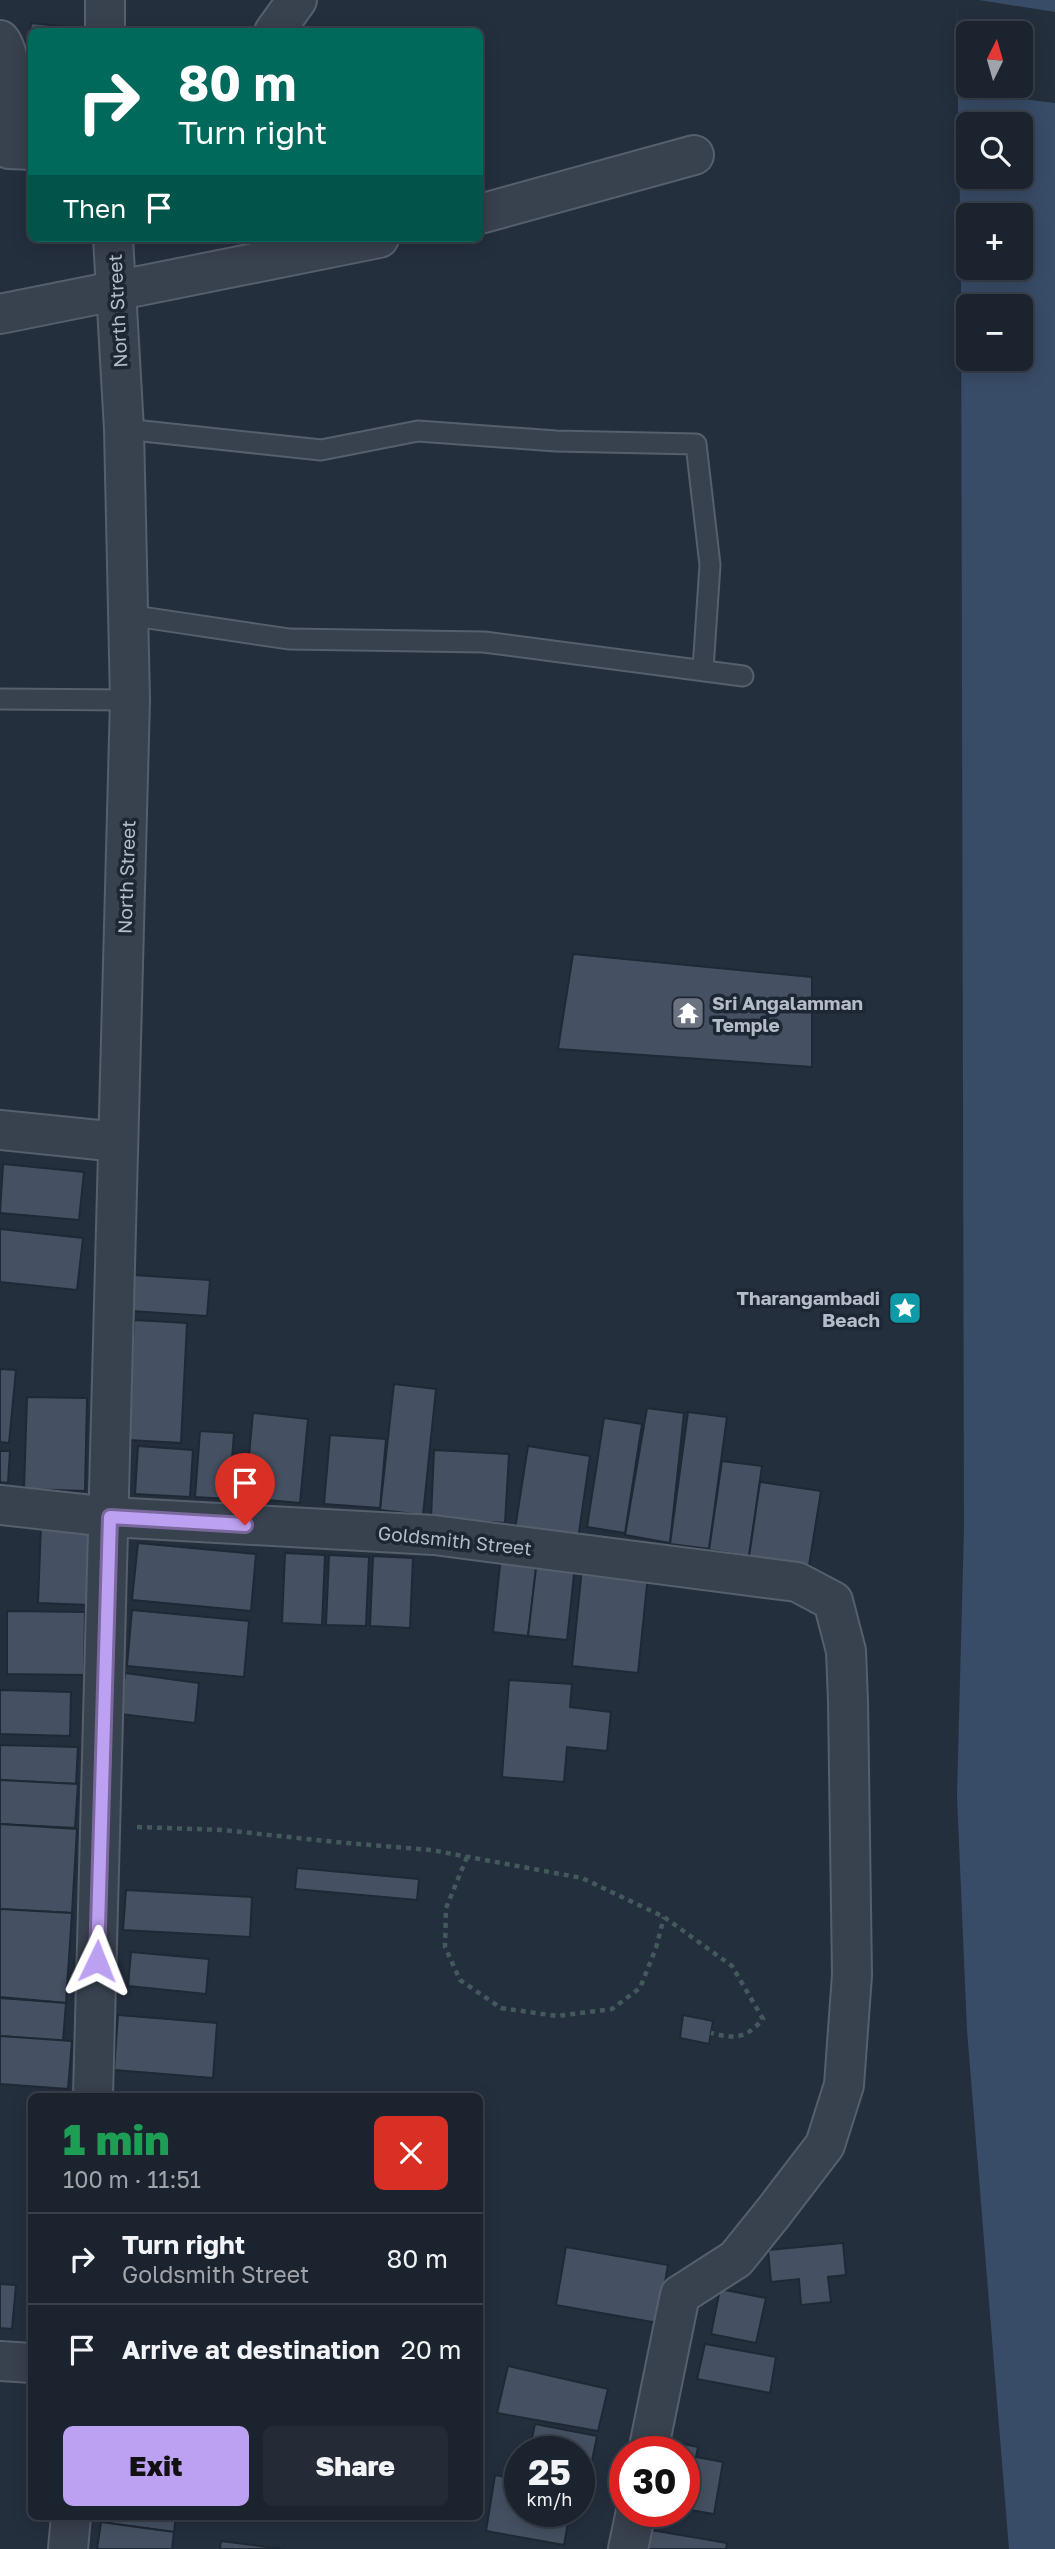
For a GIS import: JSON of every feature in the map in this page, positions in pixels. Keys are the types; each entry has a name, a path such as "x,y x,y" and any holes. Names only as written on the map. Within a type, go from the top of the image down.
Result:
{"street":[{"path":"105,0 106,28"},
{"path":"277,28 296,0"},
{"path":"3,53 9,149 28,150"},
{"path":"483,213 694,155"},
{"name":"North Street","path":"93,2093 130,700 124,429 113,242"},
{"path":"0,314 359,242"},
{"path":"0,1130 118,1142"},
{"name":"Goldsmith Street","path":"0,1505 110,1517 434,1535 797,1582 833,1601 846,1651 852,1975 844,2085 825,2145 773,2213 736,2259 680,2295 651,2436"},
{"path":"0,2361 28,2363"},
{"path":"68,2549 71,2520"},
{"path":"628,2549 633,2527"}],"lane":[{"path":"124,429 321,450 418,431 556,441 696,444 710,565 703,669"},
{"path":"128,615 289,639 484,642 743,676"},
{"path":"0,699 130,700"}],"path":[{"path":"101,1826 223,1830 431,1850 582,1878 664,1917 732,1966 763,2019 751,2033 741,2036 732,2038 711,2033"},
{"path":"467,1857 446,1908 445,1947 460,1980 501,2008 557,2016 612,2009 640,1989 656,1948 664,1917"}],"water":[{"path":"956,0 1055,0 1055,2549 1009,2549 967,2030 957,1796 964,1529 961,371 1033,371 1033,294 961,294 961,280 1033,280 1033,203 960,203 960,189 1033,189 1033,112 958,112 958,98 1033,98 1033,21 956,21"}],"pier":[{"path":"956,0 979,0 1055,12 1055,103 1015,98 1033,98 1033,21 956,21"}],"building":[{"path":"31,23 78,28 31,28"},
{"name":"Sri Angalamman Temple","path":"573,954 812,977 812,1067 558,1049"},
{"path":"3,1164 84,1172 79,1220 0,1213"},
{"path":"0,1229 83,1238 77,1290 0,1282"},
{"path":"134,1275 210,1280 207,1316 131,1311"},
{"path":"134,1320 187,1323 181,1443 128,1440"},
{"path":"0,1369 16,1370 9,1443 0,1442"},
{"path":"394,1384 436,1389 423,1515 380,1510"},
{"path":"27,1397 87,1398 85,1491 24,1489"},
{"path":"647,1408 684,1413 670,1543 625,1535"},
{"path":"688,1412 727,1417 709,1549 670,1544"},
{"path":"253,1413 308,1419 300,1503 245,1498"},
{"path":"604,1418 642,1424 625,1533 587,1527"},
{"path":"200,1431 234,1433 229,1499 195,1497"},
{"path":"330,1435 386,1439 380,1508 324,1504"},
{"path":"138,1446 193,1450 190,1497 135,1494"},
{"path":"528,1446 590,1456 578,1539 515,1529"},
{"path":"434,1450 509,1454 505,1523 431,1518"},
{"path":"0,1451 10,1451 8,1483 0,1482"},
{"path":"722,1461 762,1466 749,1556 709,1550"},
{"path":"760,1482 821,1491 809,1566 749,1557"},
{"path":"41,1525 93,1527 90,1605 38,1603"},
{"path":"138,1543 256,1554 251,1611 132,1600"},
{"path":"285,1553 325,1555 322,1625 282,1623"},
{"path":"329,1555 369,1557 366,1626 326,1625"},
{"path":"373,1556 413,1558 410,1628 370,1626"},
{"path":"501,1556 537,1560 528,1636 493,1632"},
{"path":"537,1560 575,1565 567,1640 528,1636"},
{"path":"582,1568 648,1575 638,1673 572,1666"},
{"path":"132,1610 249,1621 244,1677 127,1666"},
{"path":"7,1611 85,1612 84,1675 7,1674"},
{"path":"125,1673 199,1683 195,1723 120,1714"},
{"path":"509,1680 572,1684 570,1707 611,1712 607,1751 567,1747 564,1782 502,1777"},
{"path":"0,1690 71,1692 70,1736 0,1734"},
{"path":"0,1745 78,1747 76,1784 0,1780"},
{"path":"0,1780 78,1784 75,1828 0,1824"},
{"path":"0,1824 77,1829 72,1913 0,1909"},
{"path":"297,1868 419,1879 417,1900 295,1889"},
{"path":"126,1890 252,1897 250,1937 123,1930"},
{"path":"0,1909 72,1913 66,2003 0,1997"},
{"path":"131,1952 209,1959 206,1994 128,1986"},
{"path":"0,1998 66,2003 63,2041 0,2036"},
{"path":"118,2015 217,2023 213,2078 114,2070"},
{"path":"683,2015 713,2021 709,2044 680,2038"},
{"path":"0,2036 72,2041 68,2089 0,2084"},
{"path":"843,2243 846,2275 828,2277 831,2302 801,2305 799,2279 771,2282 768,2250"},
{"path":"566,2247 668,2265 658,2323 556,2305"},
{"path":"0,2284 16,2285 12,2329 0,2328"},
{"path":"720,2289 766,2298 756,2343 711,2334"},
{"path":"705,2344 776,2357 770,2393 697,2379"},
{"path":"508,2366 608,2389 598,2431 497,2413"},
{"path":"535,2424 597,2436 595,2446 595,2436 532,2436"},
{"path":"700,2458 723,2462 714,2514 700,2512"},
{"path":"495,2475 504,2477 504,2527 567,2527 564,2545 486,2531"},
{"path":"101,2520 176,2520 174,2532"},
{"path":"101,2522 174,2532 172,2549 97,2549"},
{"path":"645,2529 727,2543 726,2549 642,2549"},
{"path":"221,2541 282,2549 220,2549"}],"place":[{"name":"Sri Angalamman Temple","path":"688,1013"},
{"name":"Tharangambadi Beach","path":"905,1308"}],"route":[{"path":"97,1961 110,1517 245,1525"}]}
